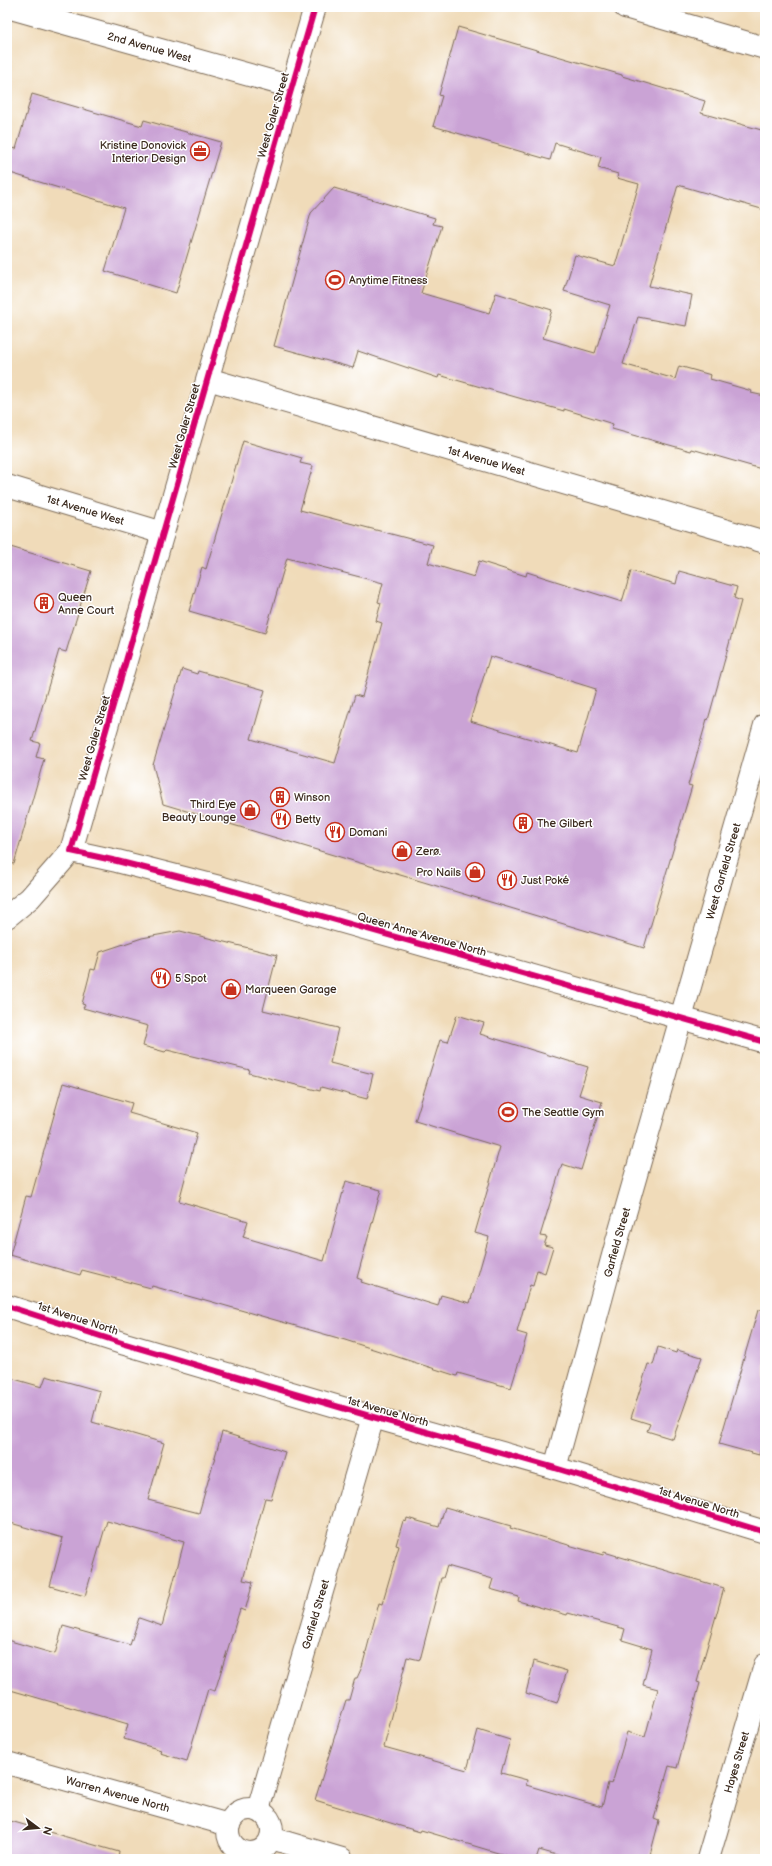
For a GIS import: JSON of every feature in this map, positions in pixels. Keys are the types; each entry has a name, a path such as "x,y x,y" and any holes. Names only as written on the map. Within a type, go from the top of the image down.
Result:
{"street":[{"name":"2nd Avenue West","path":"7,7 292,87"},
{"name":"West Galer Street","path":"71,851 208,380 314,7"},
{"path":"624,7 765,48"},
{"name":"1st Avenue West","path":"208,380 765,542"},
{"name":"1st Avenue West","path":"7,486 163,533"},
{"name":"West Garfield Street","path":"680,1018 765,725"},
{"path":"7,917 30,898 71,851"},
{"name":"Queen Anne Avenue North","path":"71,851 223,888 765,1042"},
{"name":"Garfield Street","path":"556,1468 680,1018"},
{"name":"1st Avenue North","path":"7,1306 133,1346 373,1418 556,1468 765,1532"},
{"name":"Garfield Street","path":"258,1810 373,1418"},
{"name":"Hayes Street","path":"708,1859 765,1665"},
{"name":"Warren Avenue North","path":"7,1763 229,1825"},
{"path":"249,1808 258,1810 268,1817 271,1823 271,1838 262,1849 244,1856 231,1841 228,1834 229,1825 236,1814 242,1810 249,1808"},
{"path":"271,1838 342,1859"}],"building":[{"path":"458,27 705,101 701,113 765,131 765,210 678,185 649,286 692,295 686,326 638,317 623,364 675,379 679,366 711,375 710,379 752,391 751,393 765,396 765,470 692,449 691,451 612,429 613,424 439,375 438,378 358,351 353,368 274,346 311,213 334,188 435,218 433,224 442,226 421,293 489,313 496,293 552,310 543,338 595,353 610,305 564,291 575,255 615,266 639,184 617,178 618,174 598,168 601,157 555,143 550,160 433,126 442,96 439,95"},
{"path":"32,94 142,126 144,120 221,142 176,293 105,271 124,208 7,172 7,146 16,149"},
{"path":"243,441 302,458 300,463 313,466 300,510 433,545 428,563 474,577 479,561 526,576 527,572 622,602 631,571 676,584 679,571 737,587 734,598 741,601 708,720 707,719 688,785 692,786 644,948 163,804 153,765 182,669 197,674 198,671 265,690 251,739 335,763 355,695 362,697 382,623 376,621 381,603 378,602 383,583 287,558 265,633 189,611 202,567 206,569","holes":["490,656 596,689 578,753 470,721"]},
{"path":"7,546 91,571 66,652 59,650 32,741 40,743 36,757 44,759 14,864 7,863"},
{"path":"180,931 277,955 263,1010 338,1028 330,1063 373,1074 367,1099 321,1087 320,1091 249,1073 250,1070 167,1050 165,1052 143,1046 148,1026 83,1008 85,1005 82,1004 91,969 95,970 100,952 142,938"},
{"path":"457,1015 484,1023 480,1034 588,1067 579,1095 602,1102 581,1170 562,1164 540,1236 547,1237 544,1245 553,1247 545,1273 537,1270 533,1286 530,1285 517,1332 527,1335 511,1388 458,1373 457,1376 345,1340 202,1299 152,1286 151,1288 82,1270 80,1275 10,1255 26,1196 31,1197 63,1083 132,1103 129,1113 197,1133 179,1201 248,1221 243,1237 324,1261 346,1181 381,1190 357,1278 362,1280 361,1282 438,1306 441,1295 470,1303 489,1237 475,1233 500,1147 415,1121 440,1040 448,1042"},
{"path":"758,1310 765,1311 765,1433 759,1455 719,1444"},
{"path":"658,1347 676,1353 677,1350 702,1357 673,1439 647,1431 650,1424 631,1418 648,1364 653,1365"},
{"path":"46,1376 100,1391 92,1422 164,1443 148,1500 199,1513 222,1432 285,1452 271,1499 265,1498 243,1580 253,1582 245,1611 240,1609 215,1691 208,1689 187,1761 160,1753 161,1750 124,1739 128,1724 7,1689 7,1640 55,1654 63,1626 130,1645 139,1618 162,1626 184,1542 107,1521 85,1596 50,1586 63,1538 7,1522 7,1377 42,1387"},
{"path":"445,1507 603,1555 604,1552 724,1588 697,1682 700,1683 677,1768 669,1766 654,1819 659,1821 649,1859 571,1859 539,1850 536,1859 518,1859 421,1830 420,1832 315,1800 346,1700 349,1700 355,1678 357,1678 362,1667 379,1603 382,1604 399,1546 396,1545 403,1521 406,1522 407,1518 439,1527","holes":["447,1566 493,1579 490,1589 519,1597 518,1601 625,1629 622,1640 652,1649 643,1685 658,1689 645,1737 627,1732 612,1784 608,1783 602,1807 526,1785 527,1780 501,1773 510,1740 478,1730 467,1770 384,1747 407,1657 420,1660 441,1578 443,1578"]},
{"path":"534,1661 567,1671 557,1703 526,1693"},
{"path":"7,1820 119,1852 118,1859 7,1859"}],"cycle path":[{"path":"315,7 71,851 223,888 765,1042"},
{"path":"7,1306 125,1344 373,1417 555,1468 765,1532"}],"place":[{"name":"Kristine Donovick Interior Design","path":"200,151"},
{"name":"Anytime Fitness","path":"335,280"},
{"name":"Queen Anne Court","path":"44,603"},
{"name":"Winson","path":"280,797"},
{"name":"Third Eye Beauty Lounge","path":"250,810"},
{"name":"Betty","path":"281,819"},
{"name":"The Gilbert","path":"523,823"},
{"name":"Domani","path":"335,832"},
{"name":"Zerø.","path":"402,851"},
{"name":"Pro Nails","path":"475,872"},
{"name":"Just Poké","path":"507,880"},
{"name":"5 Spot","path":"161,978"},
{"name":"Marqueen Garage","path":"231,989"},
{"name":"The Seattle Gym","path":"508,1112"}]}
